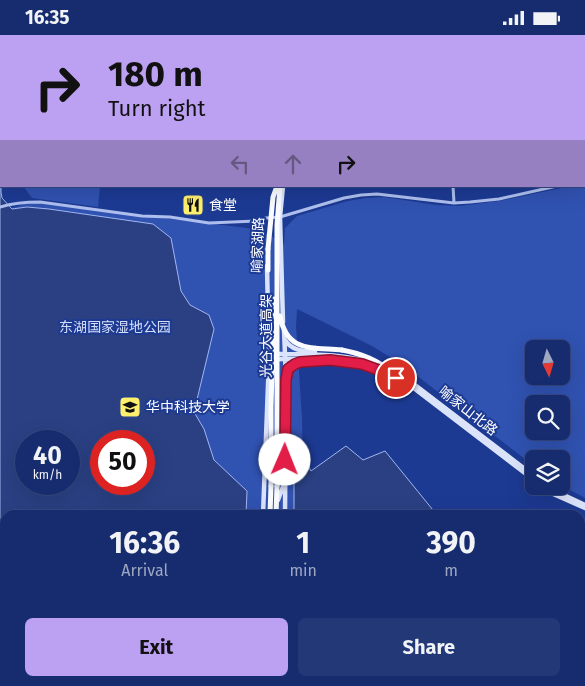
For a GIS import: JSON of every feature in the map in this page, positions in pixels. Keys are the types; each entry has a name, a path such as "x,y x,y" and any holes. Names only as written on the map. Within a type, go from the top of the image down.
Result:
{"highway":[{"path":"268,270 273,197 278,187"},
{"name":"光谷大道高架","path":"274,486 278,187"},
{"name":"光谷大道高架","path":"274,486 271,407 275,224 278,187"},
{"path":"278,293 282,323 292,341 303,346 342,350 372,358 394,373"},
{"path":"274,486 276,510"},
{"path":"271,510 274,486"}],"main road":[{"name":"喻家湖路","path":"278,187 286,380 285,510"},
{"name":"喻家湖路","path":"263,510 269,357 266,252 269,218 278,187"},
{"path":"284,333 286,341 294,349 329,357"},
{"name":"喻家山北路","path":"269,357 329,357 365,361 394,373 416,385 525,469"},
{"path":"286,380 288,369 295,364 329,357"},
{"name":"喻家山北路","path":"329,357 372,367 411,386 525,473"},
{"path":"277,504 285,480"},
{"path":"264,485 269,510"},
{"path":"556,495 585,507"},
{"path":"561,495 585,507"}],"street":[{"path":"453,187 454,203"},
{"path":"0,207 31,202 209,223 257,221 280,217 344,198 361,195 377,194 454,203 499,199 553,187"}],"green space":[{"path":"24,187 100,187 98,207 32,198"},
{"name":"东湖国家湿地公园","path":"566,187 585,187 585,498 570,490 570,450 525,450 525,459 403,365 372,346 297,309 296,326 302,418 304,510 0,510 0,212 31,202 247,228 266,233 284,244 285,228 297,216 348,201 384,197 436,205 459,206 499,201"}],"shaded area":[{"name":"华中科技大学","path":"0,187 2,198 12,209 27,207 49,209 153,224 171,238 181,291 190,305 209,315 214,329 194,412 204,429 214,460 247,491 246,510 0,510"},
{"path":"346,446 363,460 385,451 433,510 294,510 294,456 303,455 311,471"}],"place":[{"name":"食堂","path":"193,205"},
{"name":"华中科技大学","path":"130,407"}],"route":[{"path":"285,460 286,380 288,369 300,362 339,360 372,367 396,378"}]}
